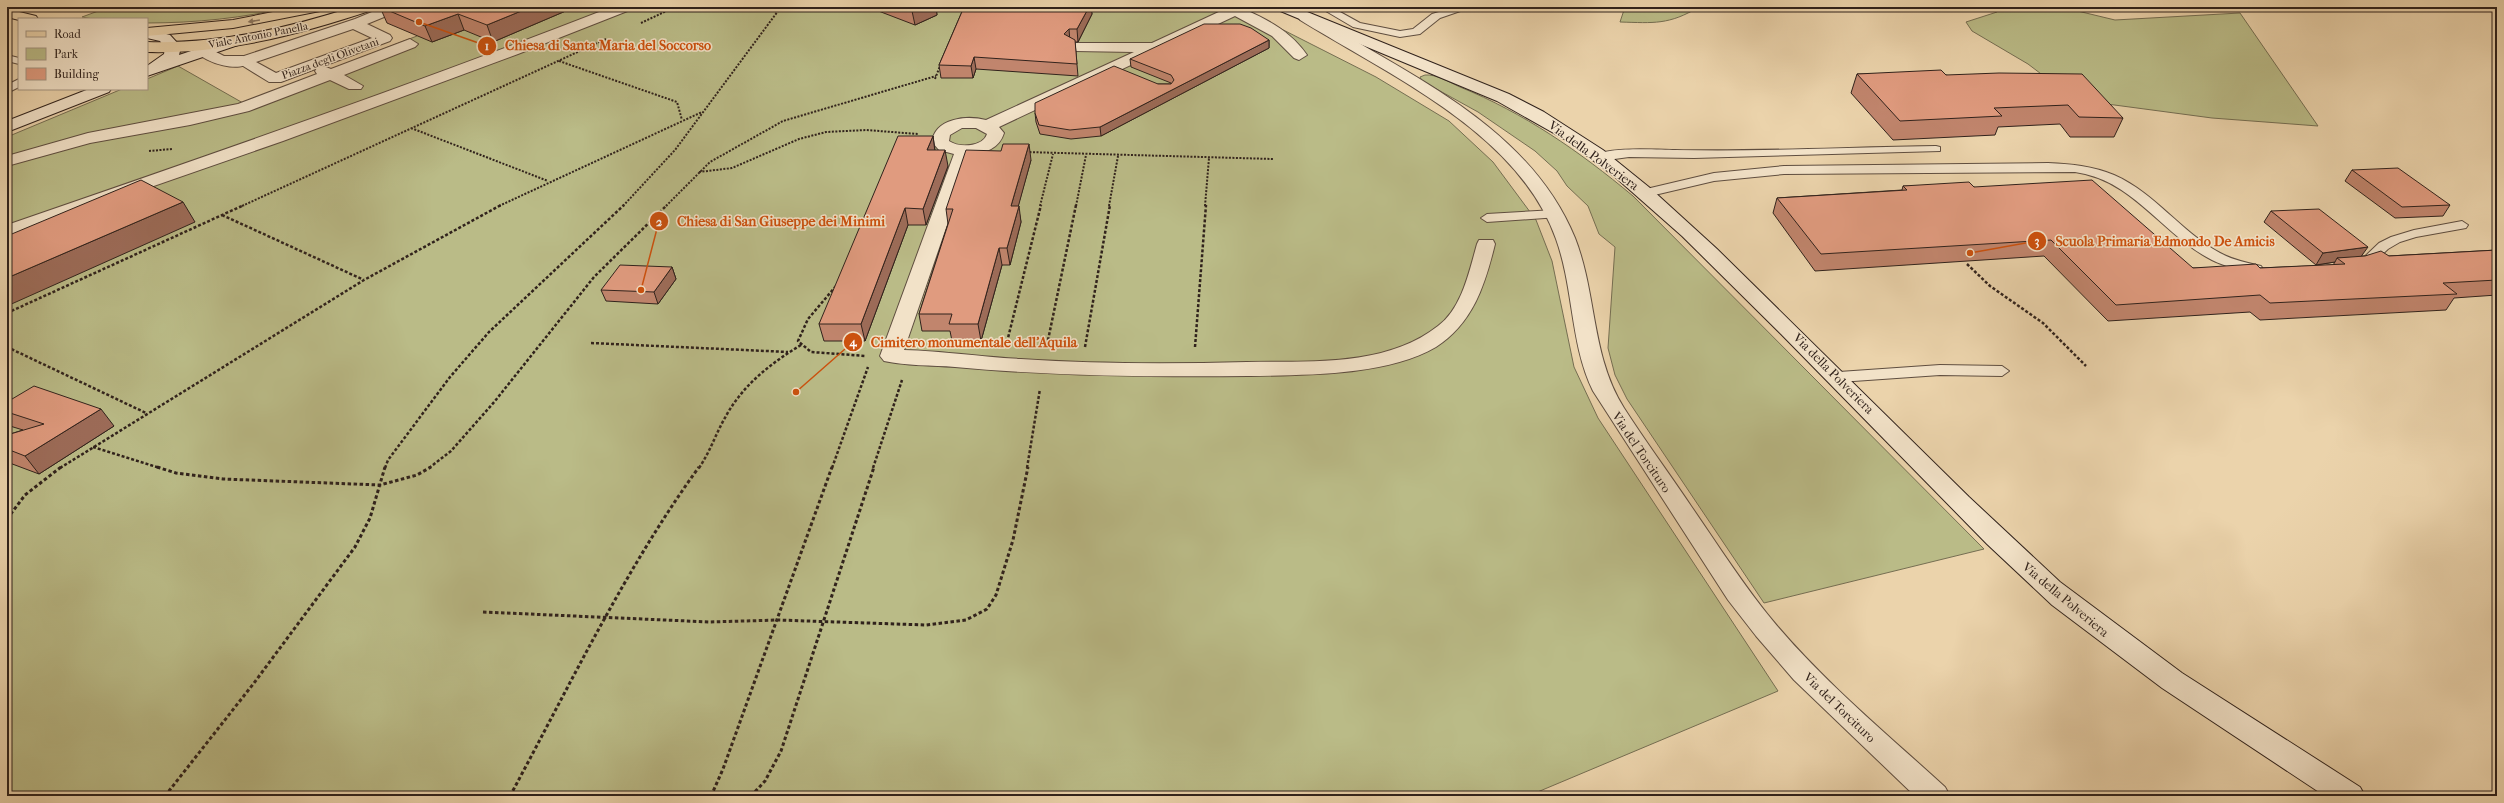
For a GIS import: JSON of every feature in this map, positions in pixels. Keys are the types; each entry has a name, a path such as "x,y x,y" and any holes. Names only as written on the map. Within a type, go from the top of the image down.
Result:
{"main road":[{"name":"Viale Antonio Panella","path":"148,33 233,24 320,7"},
{"name":"Viale Antonio Panella","path":"148,47 173,48 236,41 300,28 367,7"},
{"path":"7,13 27,18"}],"street":[{"name":"Piazza degli Olivetani","path":"243,61 354,24 396,7"},
{"path":"7,231 270,140 513,51 625,7"},
{"name":"Via della Polveriera","path":"1283,7 1440,71 1531,112 1600,157 1646,193 1684,226 1838,377 2029,569 2082,614 2151,666 2216,711 2350,796"},
{"path":"988,126 1153,49 1235,8 1282,36 1290,42 1299,55"},
{"name":"Via del Torcituro","path":"1305,17 1458,111 1499,143 1530,175 1555,214 1573,260 1596,373 1614,410 1737,593 1765,629 1804,672 1854,722 1935,796"},
{"name":"Piazza degli Olivetani","path":"243,61 275,79 385,38 354,24"},
{"path":"148,33 165,38 173,48 168,59 148,66"},
{"path":"148,66 236,41"},
{"path":"7,161 88,138 190,120 232,110 331,75 410,44"},
{"path":"1075,46 1139,46 1153,49"},
{"path":"204,51 221,61 243,61"},
{"path":"1386,68 1375,56 1380,52 1389,51"},
{"name":"Via del Torcituro","path":"1389,51 1399,62 1410,81"},
{"path":"311,66 355,86"},
{"path":"1115,67 1136,76"},
{"path":"1410,81 1408,74 1415,70 1440,71"},
{"path":"50,110 90,90"},
{"path":"7,128 100,90"},
{"path":"972,123 988,126 993,129 996,135 989,144 964,150 944,146 940,142 940,135 959,124 972,123"},
{"path":"964,150 891,356 1043,367 1193,370 1308,368 1366,362 1394,356 1426,344 1445,331 1459,317 1469,297 1486,244"}],"lane":[{"path":"1324,7 1357,25 1400,34 1416,32 1436,16 1466,7"},
{"path":"7,58 18,61"},
{"path":"7,90 18,83"},
{"path":"1600,157 1629,153 1694,154 1936,149"},
{"path":"1646,193 1719,176 1777,171 2066,167 2096,172 2124,185 2210,254 2242,268 2270,270"},
{"path":"1487,218 1555,214"},
{"path":"2352,266 2369,262 2387,244 2400,238 2462,225"},
{"path":"1838,377 1940,370 1978,372 2002,371"}],"path":[{"path":"634,26 675,7"},
{"path":"165,796 266,668 361,536 372,515 382,472 396,446 450,377 489,332 593,236 643,186 704,111 781,7"},
{"path":"952,7 964,11"},
{"path":"961,18 966,7"},
{"path":"7,314 607,38"},
{"path":"559,61 677,102 682,120"},
{"path":"93,447 158,468 198,476 380,485 417,475 434,465 451,451 500,395 594,277 699,172 722,153 783,121 936,77 942,62"},
{"path":"7,519 25,495 50,474 146,413 364,280 447,233 548,181 704,111"},
{"path":"411,128 548,181"},
{"path":"699,172 737,168 799,139 816,134 852,131 940,135"},
{"path":"898,140 901,133"},
{"path":"989,144 1011,150 1053,154 1273,159"},
{"path":"1002,364 1053,154"},
{"path":"483,612 606,619 710,622 778,620 943,624 974,617 990,606 999,591 1014,533 1036,417 1043,367 1086,155"},
{"path":"1081,368 1118,156"},
{"path":"1193,370 1209,158"},
{"path":"221,215 364,280"},
{"path":"1967,264 1990,286 2043,323 2086,366"},
{"path":"838,282 804,324 798,334 798,341 811,352 828,355 891,356"},
{"path":"591,343 788,352"},
{"path":"510,796 606,619 671,506 703,462 737,399 755,379 788,352 801,345"},
{"path":"7,348 146,413"},
{"path":"711,796 723,769 778,620 891,356"},
{"path":"751,796 760,788 772,772 781,751 824,621 891,356"}],"green space":[{"path":"109,7 290,7 237,17 183,22 148,23 148,18 82,17"},
{"path":"411,7 1238,7 1376,77 1449,121 1493,162 1536,220 1552,261 1574,367 1598,418 1778,691 1528,796 7,796 7,137 120,90 148,90 148,79 178,66 243,103 417,36"},
{"path":"1625,7 1699,7 1670,20 1642,23 1620,22"},
{"path":"2001,7 2061,7 2115,20 2240,13 2318,126 2212,118 2107,104 2053,83 2028,64 1972,31 1966,22 1997,12"},
{"path":"1425,75 1438,77 1484,97 1529,121 1550,134 1613,179 1633,196 1984,549 1764,603 1627,399 1615,375 1608,348 1615,247 1599,234 1588,206 1567,186 1557,171 1535,151 1478,112 1422,81 1420,77"}],"building":[{"path":"380,7 531,7 487,25 458,14 425,26"},
{"path":"903,7 920,7 912,11"},
{"path":"964,7 1089,7 1077,29 1069,29 1064,34 1075,40 1077,64 974,57 971,66 939,65"},
{"path":"1204,24 1240,24 1251,28 1269,40 1100,127 1070,130 1039,125 1035,113 1035,103 1114,66 1158,84 1171,84 1174,80 1171,75 1130,59"},
{"path":"1941,70 1946,75 1999,73 2082,74 2123,118 2079,117 2068,105 1994,108 2002,116 1900,121 1857,74"},
{"path":"898,136 933,136 927,150 945,150 923,209 905,208 861,324 819,324"},
{"path":"1003,144 1029,144 1011,206 1019,206 1007,248 999,248 978,324 949,324 952,314 919,314 953,209 946,209 966,150 1001,151"},
{"path":"2398,168 2450,205 2402,207 2352,170"},
{"path":"141,180 183,202 7,278 7,236"},
{"path":"2092,180 2193,268 2256,264 2260,268 2345,264 2337,258 2365,256 2381,251 2389,256 2497,250 2497,280 2443,283 2457,294 2270,303 2260,295 2116,305 2051,240 1821,254 1777,198 1907,190 1903,186 1969,182 1974,187"},
{"path":"2319,209 2368,247 2323,253 2271,211"},
{"path":"620,265 672,267 654,292 601,290"},
{"path":"34,386 101,409 25,456 7,449 7,435 44,424 7,412 7,402"}],"place":[{"name":"Chiesa di Santa Maria del Soccorso","path":"419,22"},
{"name":"Scuola Primaria Edmondo De Amicis","path":"1970,253"},
{"name":"Chiesa di San Giuseppe dei Minimi","path":"641,290"},
{"name":"Cimitero monumentale dell'Aquila","path":"796,392"}]}
